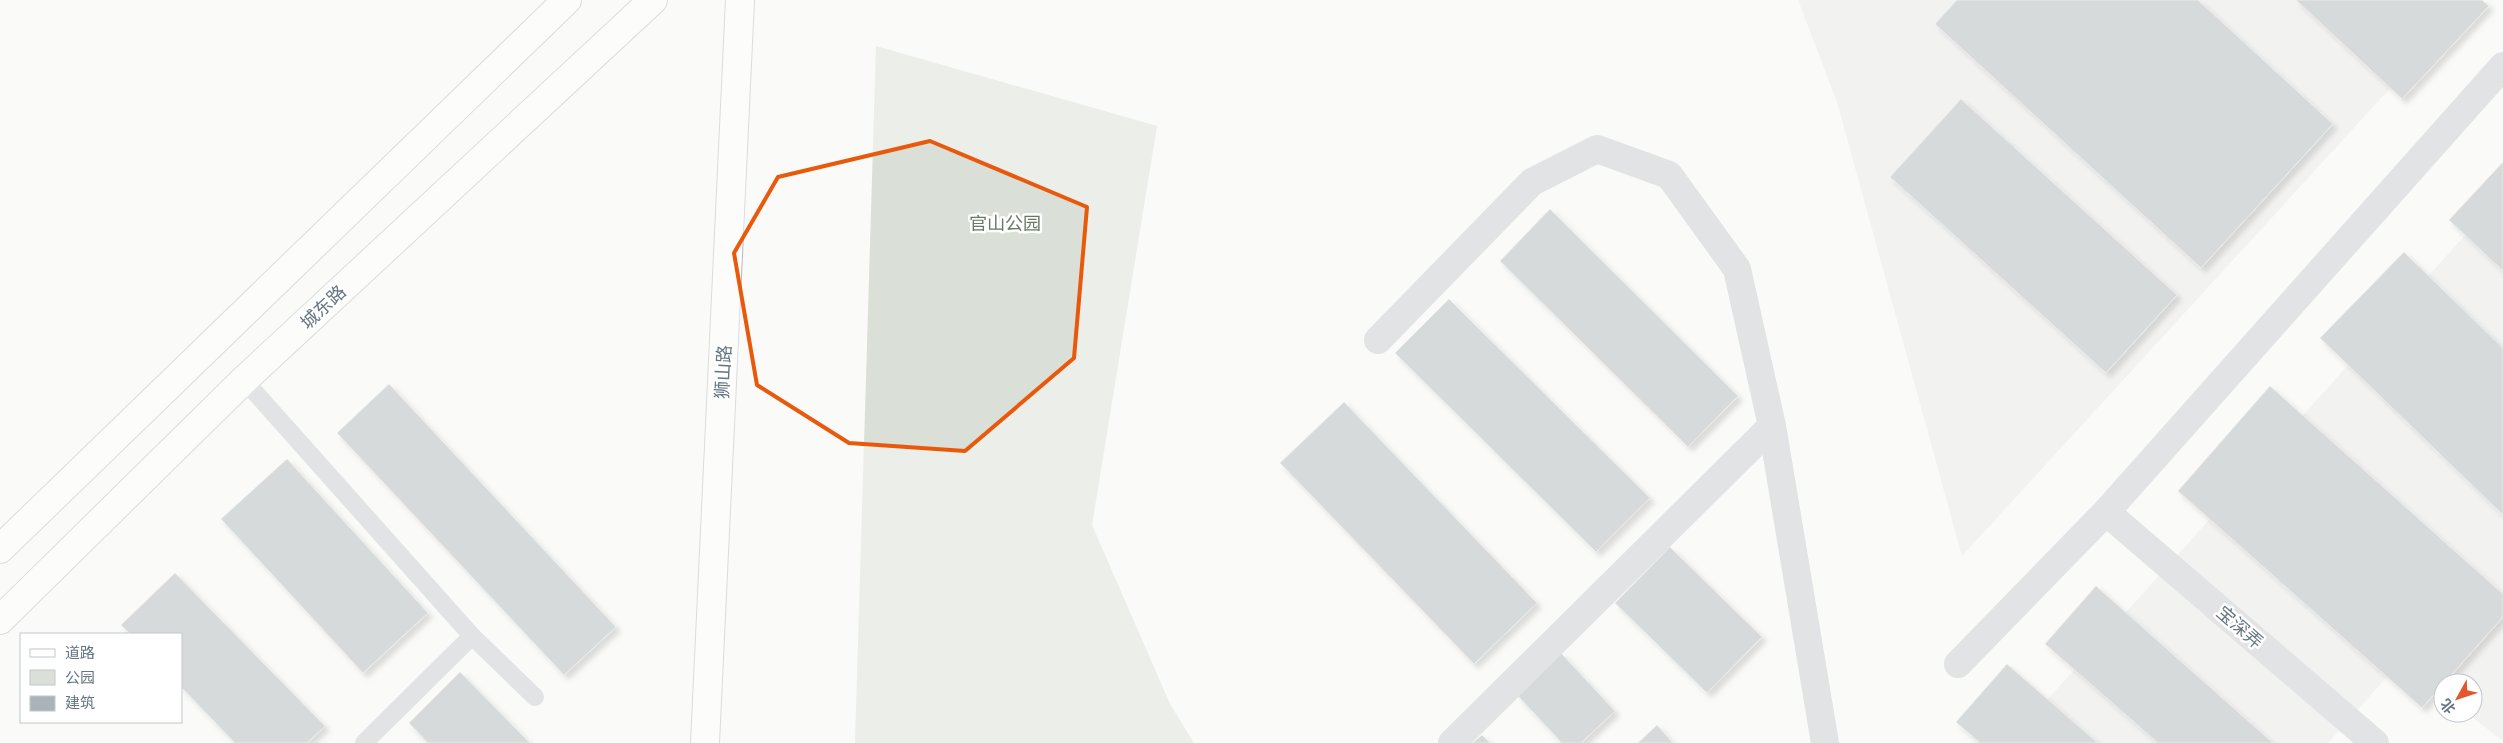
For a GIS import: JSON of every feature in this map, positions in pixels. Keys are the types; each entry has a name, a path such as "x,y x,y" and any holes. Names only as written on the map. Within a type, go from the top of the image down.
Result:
{"street":[{"path":"0,549 567,0"},
{"name":"城东路","path":"0,620 244,380 652,0"},
{"name":"狮山路","path":"706,743 740,0"},
{"path":"1958,664 2106,512 2503,66"},
{"path":"1378,340 1532,182 1597,149 1669,175 1737,269 1772,426 1825,743"},
{"path":"1452,743 1772,426"},
{"name":"宝深弄","path":"2106,512 2375,743"}],"lane":[{"path":"244,380 472,636 535,697"},
{"path":"364,743 472,636"}],"highlighted area":[{"path":"930,141 1087,207 1074,358 965,451 849,443 757,385 734,253 778,177"}],"shaded area":[{"path":"1798,0 2471,0 1962,556 1837,102"},
{"path":"2503,193 2503,741 2480,723 2483,723 2483,673 2433,673 2433,687 2400,662 2328,743 2023,743 2029,720"}],"green space":[{"name":"官山公园","path":"876,46 1157,126 1092,525 1170,704 1194,743 855,743"}],"building":[{"path":"1957,0 2198,0 2333,124 2201,268 1935,24"},
{"path":"2296,0 2482,0 2489,6 2402,99"},
{"path":"1961,99 2177,295 2106,373 1890,177"},
{"path":"2503,162 2503,271 2449,220"},
{"path":"1550,209 1738,396 1688,447 1500,261"},
{"path":"2404,252 2503,348 2503,515 2320,338"},
{"path":"1449,299 1650,498 1596,552 1395,353"},
{"path":"389,384 616,627 564,675 337,433"},
{"path":"2270,386 2503,594 2503,617 2453,673 2433,673 2433,696 2422,708 2178,491"},
{"path":"1344,402 1537,603 1474,664 1280,463"},
{"path":"287,459 428,613 363,673 221,519"},
{"path":"1670,547 1762,637 1707,693 1615,603"},
{"path":"175,573 325,726 307,743 235,743 182,688 182,633 129,633 121,625"},
{"path":"2096,586 2273,743 2158,743 2045,644"},
{"path":"1561,653 1615,711 1581,743 1562,743 1517,695"},
{"path":"2007,664 2098,743 1980,743 1956,722"},
{"path":"460,672 530,743 428,743 409,723"},
{"path":"1657,725 1673,743 1638,743"},
{"path":"1482,735 1490,743 1473,743"}]}
